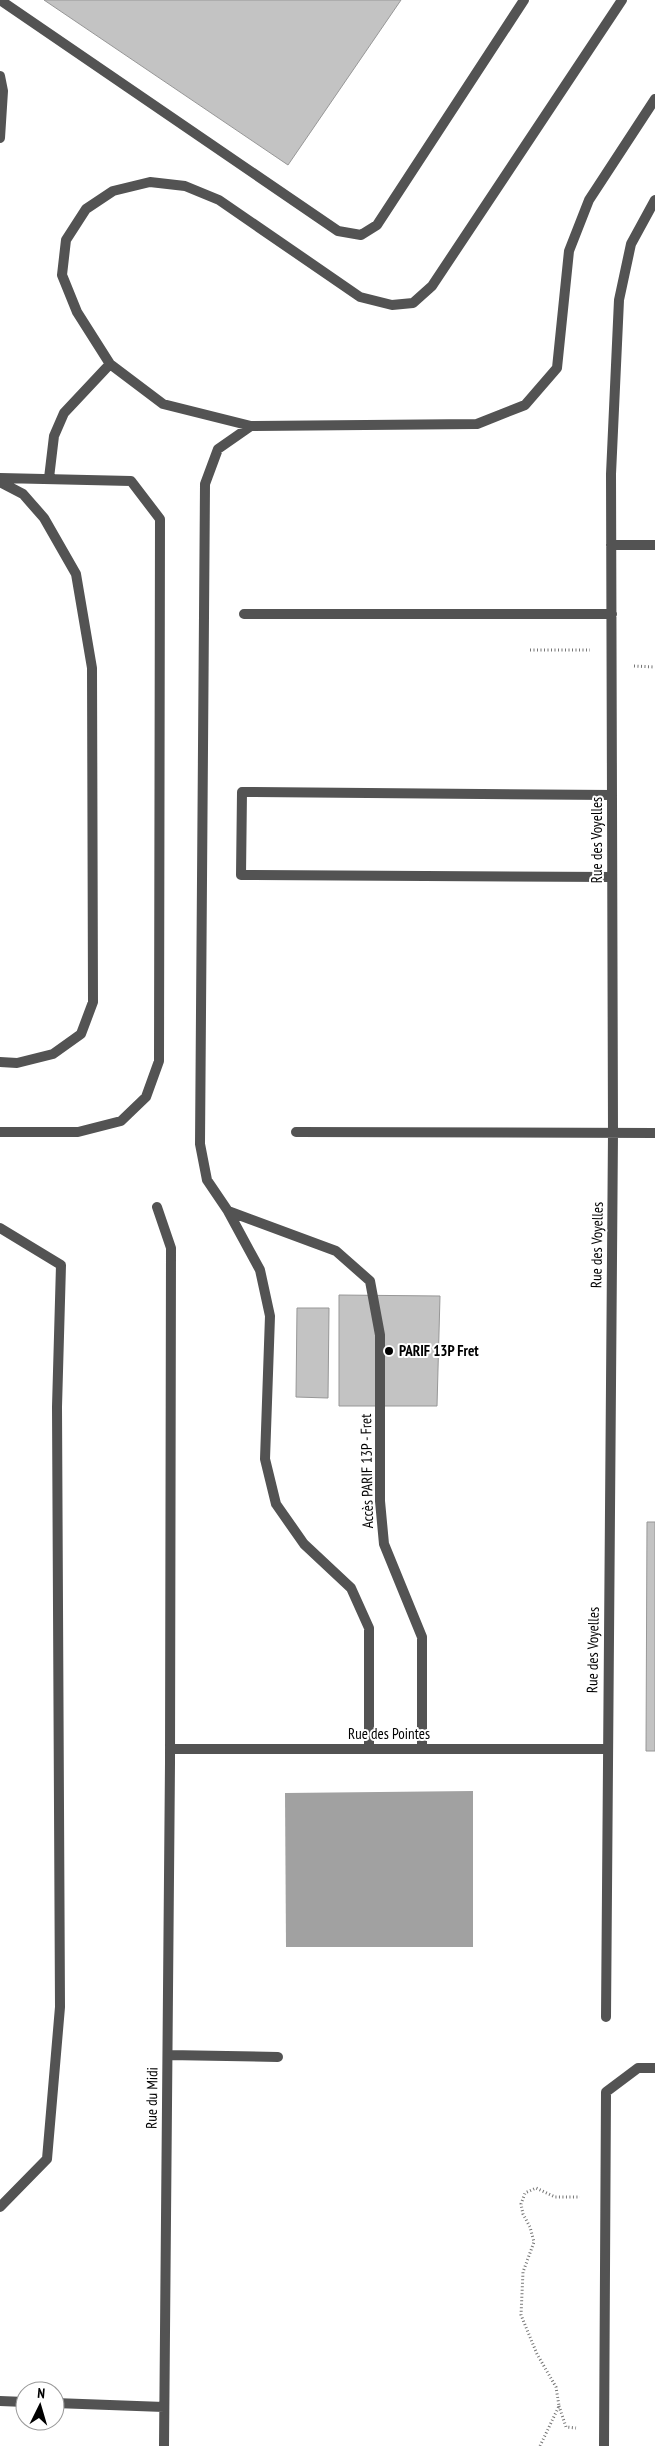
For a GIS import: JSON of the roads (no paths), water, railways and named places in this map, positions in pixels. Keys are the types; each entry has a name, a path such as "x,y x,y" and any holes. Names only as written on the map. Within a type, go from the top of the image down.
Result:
{"lane":[{"path":"0,0 338,231 361,235 377,225 524,0"},
{"path":"622,0 432,286 412,303 392,305 360,297 219,200 185,186 150,182 113,191 86,209 66,240 62,275 77,312 110,364 163,404 252,426 478,424 526,404 557,368 569,251 589,200 655,99"},
{"path":"0,76 3,91 0,138"},
{"name":"Rue des Voyelles","path":"606,2017 613,1132 611,474 618,300 631,244 655,200"},
{"path":"49,478 54,436 64,413 110,364"},
{"path":"252,426 218,449 205,484 200,1144 207,1180 228,1211 260,1270 270,1316 265,1459 276,1504 304,1544 351,1588 369,1628 369,1749"},
{"path":"0,478 131,481 160,518 159,1061 146,1096 121,1121 78,1132 0,1132"},
{"path":"0,482 24,494 44,518 76,574 92,668 92,1002 81,1034 53,1054 17,1063 0,1062"},
{"path":"612,545 655,546"},
{"path":"244,614 612,614"},
{"path":"612,795 242,792 241,875 612,876"},
{"path":"296,1132 655,1133"},
{"name":"Rue du Midi","path":"157,1206 171,1248 170,1749 164,2446"},
{"name":"Accès PARIF 13P - Fret","path":"228,1211 336,1251 370,1281 380,1334 380,1501 384,1544 422,1637 422,1750"},
{"path":"0,1228 62,1265 57,1407 60,2007 47,2158 0,2207"},
{"name":"Rue des Pointes","path":"170,1749 607,1749"},
{"path":"168,2055 278,2057"},
{"path":"604,2446 606,2092 638,2068 655,2068"},
{"path":"0,2401 15,2402"},
{"path":"65,2403 164,2406"}],"place":[{"name":"PARIF 13P Fret","path":"389,1351"}]}
